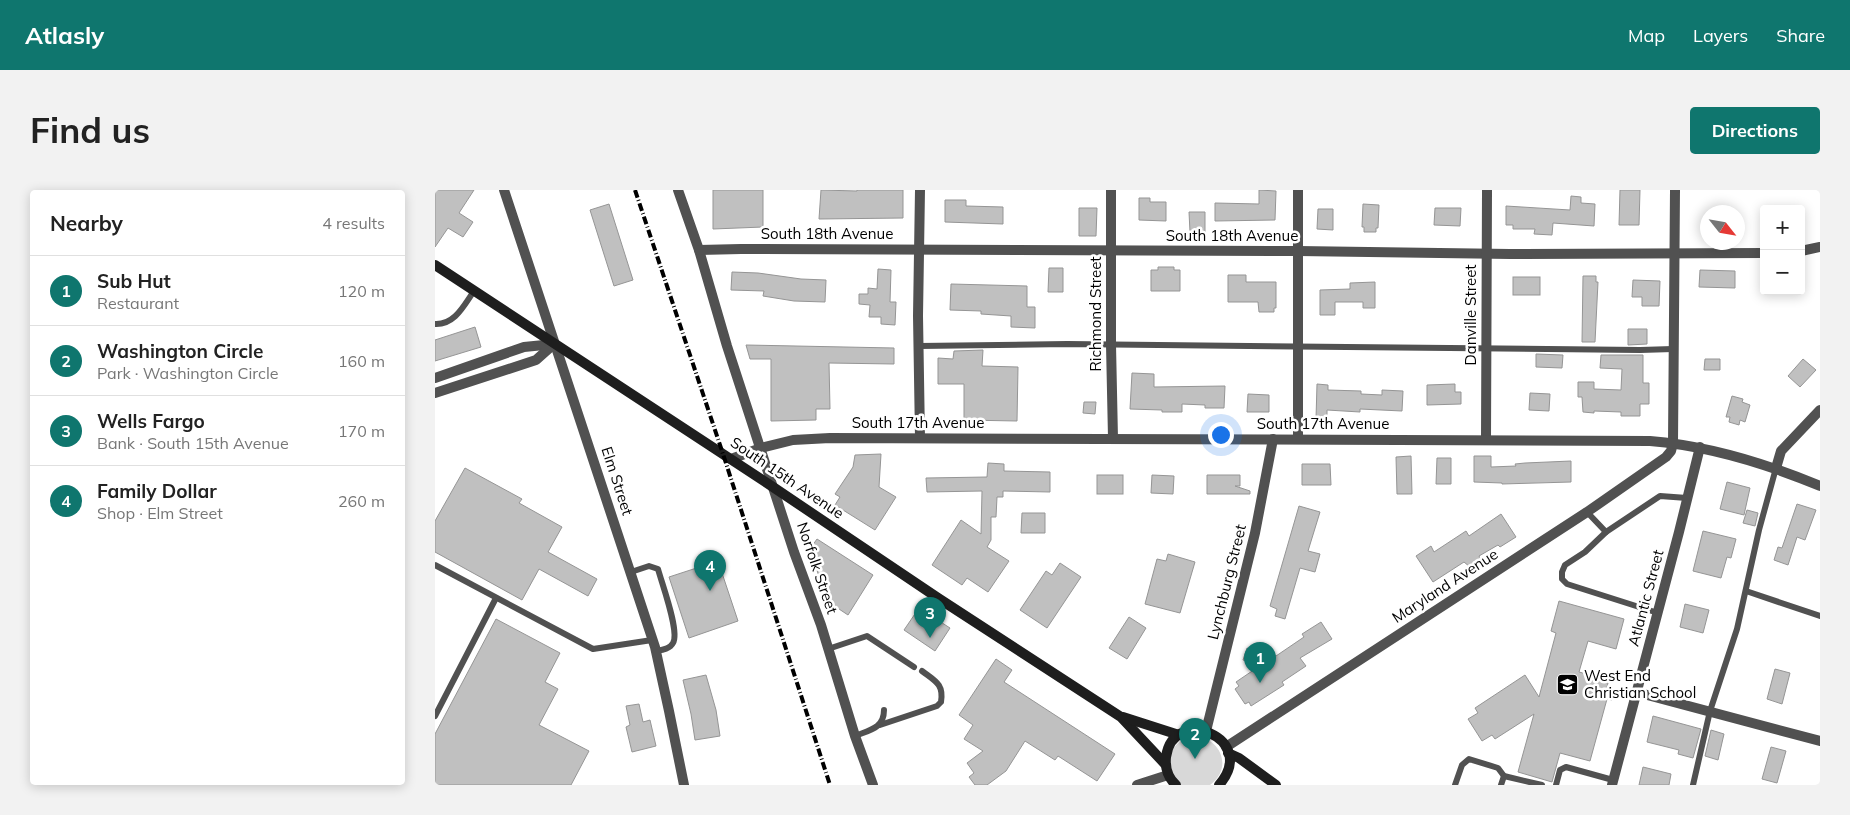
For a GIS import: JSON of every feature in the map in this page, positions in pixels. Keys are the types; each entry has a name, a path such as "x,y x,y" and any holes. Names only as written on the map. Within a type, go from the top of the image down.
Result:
{"main road":[{"name":"South 15th Avenue","path":"435,265 1121,717 1165,764"},
{"name":"South 15th Avenue","path":"1121,717 1179,736"},
{"path":"1176,785 1168,775 1165,764 1171,743 1179,736 1192,730 1206,730 1221,740 1227,750 1275,785"},
{"path":"1219,785 1228,771 1227,750"}],"street":[{"name":"Elm Street","path":"504,190 656,651 684,785"},
{"name":"Norfolk Street","path":"677,190 699,250 727,346 828,648 855,736 873,785"},
{"path":"920,190 920,438"},
{"name":"Richmond Street","path":"1111,190 1113,438"},
{"path":"1298,190 1298,439"},
{"name":"Danville Street","path":"1486,440 1487,190"},
{"path":"1673,443 1675,190"},
{"path":"1805,250 1820,247"},
{"name":"South 18th Avenue","path":"699,250 1760,253"},
{"path":"435,378 524,347 554,344"},
{"path":"435,393 536,360 554,344"},
{"path":"1775,468 1781,451 1820,410"},
{"name":"South 17th Avenue","path":"731,459 776,443 802,440 1113,438 1651,441 1700,447 1775,468 1820,486"},
{"name":"Lynchburg Street","path":"1206,730 1255,533 1273,439"},
{"name":"Maryland Avenue","path":"1227,750 1587,512 1666,457 1671,451 1673,443"},
{"name":"Atlantic Street","path":"1613,782 1700,447"},
{"path":"1636,692 1820,741"},
{"path":"1137,785 1168,775"}],"lane":[{"path":"435,324 446,323 455,318 474,291"},
{"path":"919,346 1067,344 1673,349"},
{"path":"1693,785 1709,711 1737,629 1775,468"},
{"path":"1658,613 1567,584 1562,579 1562,572 1565,565 1585,552 1606,532 1660,496 1687,498"},
{"path":"1587,512 1606,532"},
{"path":"435,565 593,649 652,640"},
{"path":"631,572 649,566 658,569 676,633 672,644 668,648 656,651"},
{"path":"1746,591 1820,616"},
{"path":"435,716 496,598"},
{"path":"828,648 867,636 915,667"},
{"path":"855,736 880,725 937,706 941,702 941,688 938,683 922,671"},
{"path":"880,725 884,718 884,710"},
{"path":"1455,785 1462,765 1469,759 1498,768 1504,776 1542,785"},
{"path":"1556,785 1560,770 1566,767 1613,782"},
{"path":"1501,785 1504,776"}],"shaded area":[{"path":"1190,736 1209,740 1220,753 1221,769 1218,778 1210,785 1181,785 1170,772 1170,755 1180,741"}],"building":[{"path":"435,190 474,190 459,213 473,222 463,237 448,228 435,247"},
{"path":"713,190 763,190 763,227 713,229"},
{"path":"821,190 903,190 903,218 819,219"},
{"path":"1259,190 1276,191 1275,220 1215,221 1215,203 1259,204"},
{"path":"1620,190 1640,190 1639,225 1619,225"},
{"path":"1571,196 1581,197 1581,203 1595,204 1594,226 1553,223 1552,235 1534,234 1535,229 1513,229 1513,225 1506,225 1506,206 1570,210"},
{"path":"1139,198 1150,198 1150,202 1166,202 1166,221 1139,220"},
{"path":"945,200 966,200 966,206 1003,207 1003,224 945,222"},
{"path":"609,204 633,280 614,286 590,210"},
{"path":"1363,204 1379,205 1378,228 1376,228 1376,232 1364,232 1364,227 1362,227"},
{"path":"1079,208 1097,208 1096,236 1079,236"},
{"path":"1435,208 1461,208 1460,226 1434,225"},
{"path":"1318,209 1333,209 1333,230 1317,229"},
{"path":"1189,212 1205,212 1205,232 1190,232"},
{"path":"1158,267 1174,267 1174,270 1180,270 1180,291 1151,291 1151,270 1158,270"},
{"path":"1049,268 1063,268 1063,292 1048,292"},
{"path":"878,269 891,270 890,302 896,302 895,325 881,324 881,317 869,317 870,305 859,304 859,294 868,294 868,288 877,289"},
{"path":"1700,270 1735,271 1735,288 1699,287"},
{"path":"732,272 826,280 825,302 794,301 763,296 764,291 731,290"},
{"path":"1228,275 1246,275 1246,282 1276,282 1276,308 1274,308 1274,312 1259,312 1258,302 1228,302"},
{"path":"1583,276 1596,276 1596,282 1598,282 1595,342 1582,342"},
{"path":"1513,277 1540,277 1540,295 1513,295"},
{"path":"1633,280 1660,281 1659,306 1642,306 1642,297 1632,297"},
{"path":"1375,282 1375,308 1363,308 1363,302 1335,302 1335,315 1320,315 1320,290 1350,289 1350,283"},
{"path":"951,284 1027,286 1027,307 1035,307 1035,328 1011,327 1011,316 981,314 981,311 950,310"},
{"path":"475,327 481,347 435,361 435,340"},
{"path":"1628,329 1647,329 1647,344 1628,345"},
{"path":"746,345 894,348 894,364 829,363 830,409 816,409 816,420 771,421 771,359 750,359"},
{"path":"983,350 982,366 1018,367 1017,421 964,420 964,384 938,384 938,358 953,359 954,351"},
{"path":"1536,354 1563,355 1562,368 1536,367"},
{"path":"1601,355 1643,355 1643,383 1649,383 1649,404 1640,404 1640,416 1621,416 1621,412 1583,412 1582,397 1578,397 1578,382 1594,382 1594,389 1621,390 1622,369 1600,368"},
{"path":"1705,359 1720,359 1720,370 1704,370"},
{"path":"1803,359 1816,370 1800,387 1788,376"},
{"path":"1132,373 1154,374 1154,387 1225,386 1224,408 1205,408 1205,405 1182,404 1182,412 1130,409"},
{"path":"1317,384 1328,385 1328,390 1361,391 1361,394 1382,395 1382,390 1403,391 1402,411 1360,409 1360,412 1327,410 1327,419 1316,419"},
{"path":"1455,384 1455,392 1461,392 1461,404 1427,405 1427,385"},
{"path":"1530,393 1550,394 1549,411 1529,410"},
{"path":"1248,394 1269,395 1269,412 1247,412"},
{"path":"1732,396 1743,399 1742,402 1750,405 1745,422 1740,420 1739,425 1729,422 1730,417 1726,417"},
{"path":"1084,402 1096,402 1095,414 1083,413"},
{"path":"881,454 879,487 896,497 875,530 835,505 840,497 835,494 853,467 855,455"},
{"path":"1411,456 1412,494 1397,494 1396,457"},
{"path":"1474,456 1491,456 1491,467 1571,461 1571,482 1502,484 1474,482"},
{"path":"1437,458 1451,458 1451,484 1436,484"},
{"path":"988,463 1004,464 1004,471 1050,472 1050,492 1003,491 1003,497 997,497 996,517 991,517 991,540 987,547 1009,561 988,592 967,578 962,585 932,565 961,520 981,534 982,491 927,492 926,478 987,477"},
{"path":"1302,464 1330,464 1331,485 1302,485"},
{"path":"465,468 522,499 519,503 562,527 548,552 597,579 588,596 539,569 522,600 435,552 435,521"},
{"path":"1097,475 1123,475 1123,494 1097,494"},
{"path":"1152,475 1174,476 1173,494 1151,493"},
{"path":"1207,475 1240,475 1240,486 1235,486 1250,491 1250,494 1207,494"},
{"path":"1727,482 1750,488 1744,515 1720,509"},
{"path":"1797,504 1816,510 1805,540 1797,537 1788,565 1774,560 1778,547 1782,548"},
{"path":"1299,506 1320,512 1308,551 1320,554 1315,572 1300,568 1285,619 1275,616 1277,609 1270,606"},
{"path":"1747,510 1758,513 1755,526 1743,523"},
{"path":"1022,513 1045,513 1045,533 1021,533"},
{"path":"1501,514 1516,537 1500,547 1498,545 1479,556 1481,560 1470,567 1464,562 1433,582 1416,556 1431,546 1434,552 1466,531 1469,536"},
{"path":"1703,531 1736,539 1731,558 1727,557 1721,578 1693,571"},
{"path":"817,539 873,575 848,615 827,601 810,549"},
{"path":"1168,554 1195,562 1180,613 1145,604 1157,559 1166,561"},
{"path":"718,561 738,621 689,638 669,577"},
{"path":"1060,563 1081,577 1047,628 1020,610 1046,571 1052,575"},
{"path":"1559,601 1624,619 1616,649 1588,641 1579,672 1598,677 1597,680 1608,683 1607,687 1615,690 1612,700 1607,699 1590,761 1560,753 1552,782 1518,772 1534,714 1495,739 1492,735 1482,741 1468,719 1478,713 1475,708 1525,675 1539,697 1556,633 1551,631"},
{"path":"1685,604 1709,610 1703,633 1680,627"},
{"path":"919,608 950,628 935,651 904,630"},
{"path":"1129,617 1146,628 1127,659 1109,648"},
{"path":"496,619 560,653 545,682 558,689 539,725 589,751 571,785 435,785 435,734"},
{"path":"1321,622 1332,639 1300,658 1306,666 1282,682 1284,685 1251,706 1249,702 1245,704 1235,689 1239,686 1236,682 1261,665 1243,660 1247,648 1276,656 1304,637 1302,634"},
{"path":"996,659 1012,670 1004,682 1115,754 1097,781 1058,756 1055,760 1025,741 1006,771 987,785 975,785 969,777 974,773 967,763 983,751 964,739 973,725 959,715"},
{"path":"1775,669 1790,673 1782,704 1767,699"},
{"path":"706,675 716,710 720,736 695,740 683,680"},
{"path":"639,704 643,722 650,720 656,746 632,752 626,727 630,725 626,706"},
{"path":"1653,716 1701,729 1693,758 1678,754 1679,750 1647,742"},
{"path":"1711,730 1724,734 1718,760 1705,756"},
{"path":"1771,747 1786,751 1777,783 1762,779"},
{"path":"1643,767 1671,774 1669,785 1639,785"}],"railway":[{"path":"635,190 830,785"}],"place":[{"name":"Family Dollar","path":"710,591"},
{"name":"Wells Fargo","path":"930,638"},
{"name":"Sub Hut","path":"1260,683"},
{"name":"West End Christian School","path":"1568,685"},
{"name":"Washington Circle","path":"1195,759"}]}
